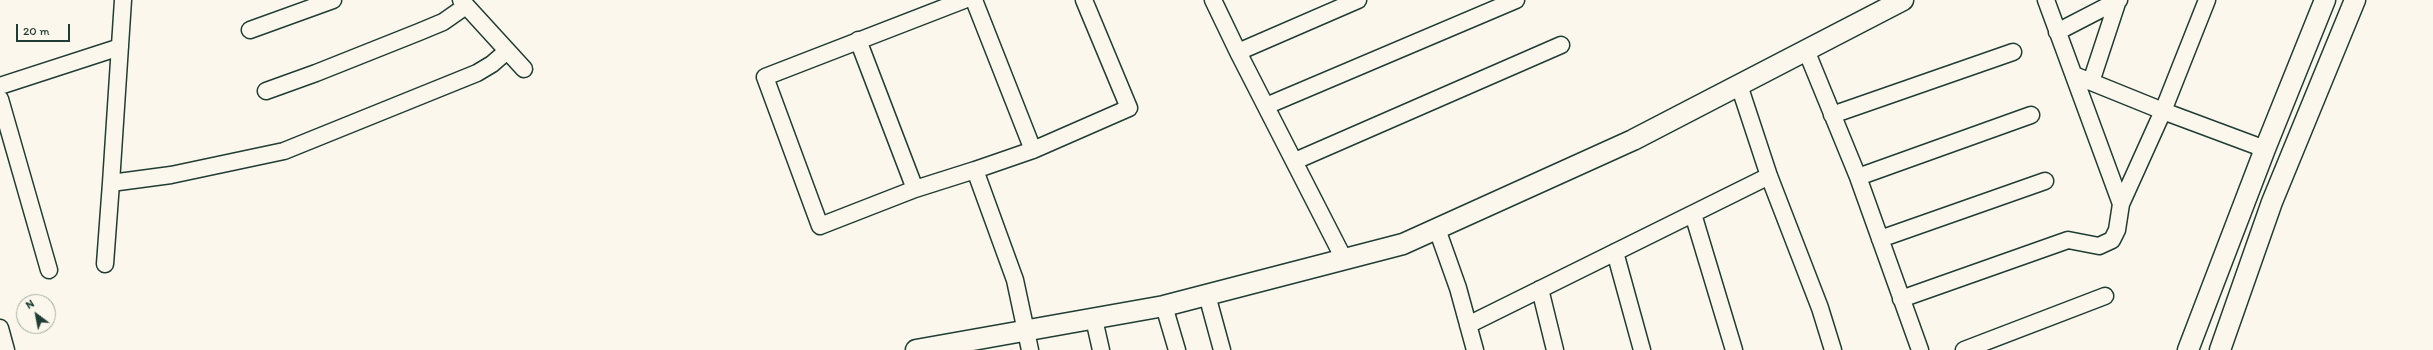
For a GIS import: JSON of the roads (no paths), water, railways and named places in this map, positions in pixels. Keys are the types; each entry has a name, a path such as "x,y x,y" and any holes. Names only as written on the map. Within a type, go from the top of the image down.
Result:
{"street":[{"path":"104,264 123,0"},
{"path":"250,30 333,0"},
{"path":"964,0 765,77 820,226 915,189 1033,150 1129,108 1084,0"},
{"path":"974,0 1033,150"},
{"path":"1214,0 1238,52 1344,259"},
{"path":"1238,52 1358,0"},
{"path":"1266,106 1516,0"},
{"path":"916,350 961,346 1025,329 1094,319 1164,306 1403,244 1633,140 1903,0"},
{"path":"2046,0 2121,204"},
{"path":"2057,32 2119,0"},
{"path":"2091,82 2119,0"},
{"path":"1901,299 2068,240 2099,246 2112,240 2120,219 2121,204 2163,111 2207,0"},
{"path":"2188,350 2265,149 2325,0"},
{"path":"2220,350 2272,202 2355,0"},
{"path":"266,91 316,73 443,22 464,3 506,51 524,69"},
{"path":"858,40 915,189"},
{"path":"1295,161 1561,45"},
{"path":"0,86 120,47"},
{"path":"1806,50 1858,177 1920,350"},
{"path":"111,183 171,175 284,151 477,73 492,64 506,51"},
{"path":"1832,115 2013,52"},
{"path":"2074,75 2163,111 2265,149"},
{"path":"1739,85 1769,176 1822,315 1833,350"},
{"path":"0,99 50,270"},
{"path":"1858,177 2031,116"},
{"path":"975,170 1015,280 1030,350"},
{"path":"1468,325 1769,176"},
{"path":"1880,239 2045,181"},
{"path":"1693,214 1734,350"},
{"path":"1437,229 1468,325 1470,349"},
{"path":"1615,252 1642,350"},
{"path":"1540,289 1555,350"},
{"path":"1207,295 1222,350"},
{"path":"1964,350 2105,296"},
{"path":"1164,306 1177,350"},
{"path":"1094,319 1101,350"},
{"path":"0,328 6,350"}]}
